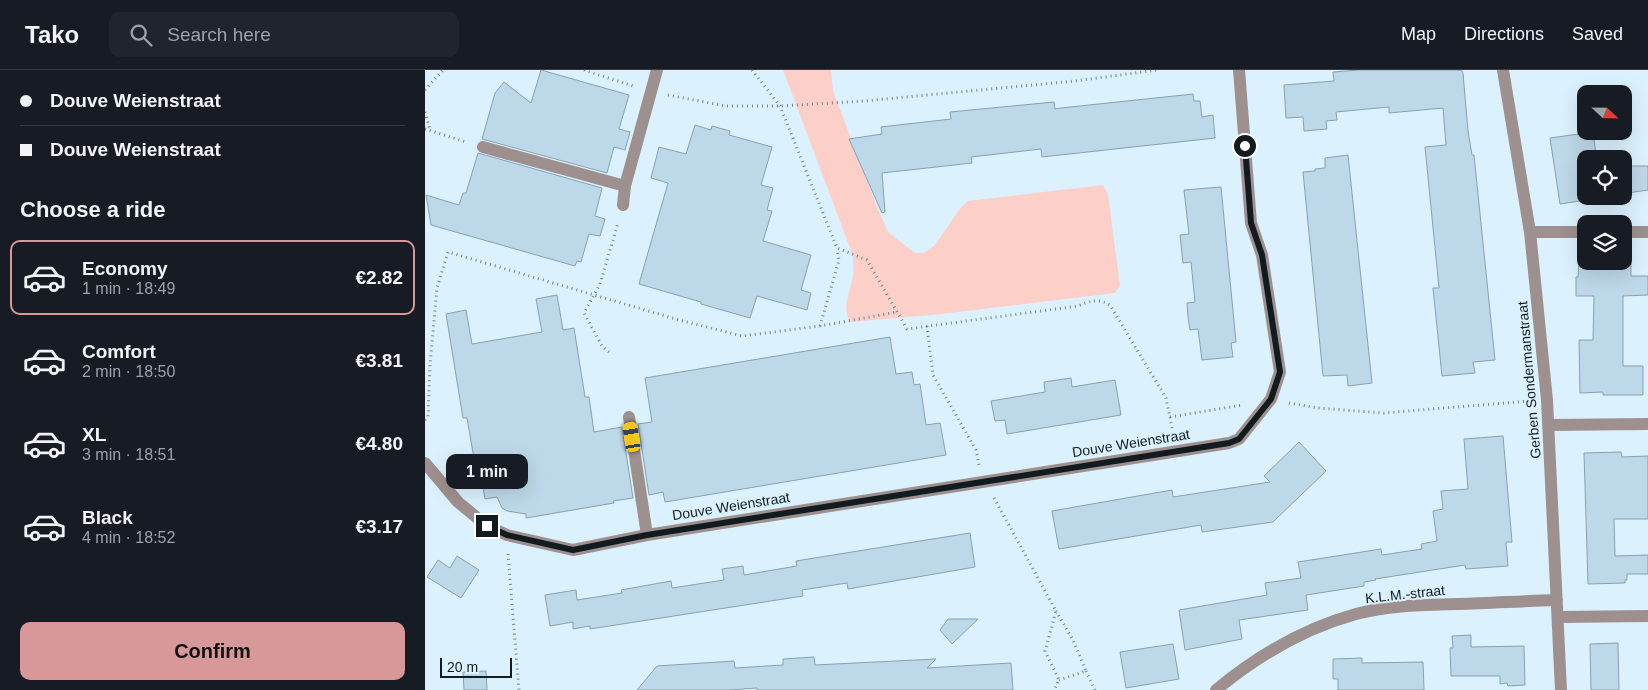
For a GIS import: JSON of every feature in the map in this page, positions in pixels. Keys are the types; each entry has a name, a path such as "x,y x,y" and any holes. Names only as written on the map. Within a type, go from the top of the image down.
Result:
{"street":[{"path":"623,206 625,186 657,70"},
{"name":"Douve Weienstraat","path":"425,463 458,502 487,526 507,535 573,550 647,535 1229,443 1239,439 1271,399 1280,372 1262,255 1251,223 1239,70"},
{"name":"Gerben Sondermanstraat","path":"1503,70 1530,232 1547,400 1561,690"},
{"path":"483,147 625,186"},
{"path":"1530,232 1577,232"},
{"path":"1632,232 1648,232"},
{"path":"629,417 647,535"},
{"path":"1549,425 1648,424"},
{"name":"K.L.M.-straat","path":"1217,690 1261,657 1292,639 1357,614 1392,607 1557,600"},
{"path":"1558,617 1648,616"}],"path":[{"path":"425,90 443,70"},
{"path":"584,70 651,92 726,106 780,106 864,101 1056,83 1157,70"},
{"path":"752,70 780,106 837,248 839,260 820,326"},
{"path":"425,112 431,131"},
{"path":"425,129 483,147"},
{"path":"609,352 602,346 584,313 600,284 623,206"},
{"path":"837,248 867,260 907,329 1078,306 1097,300 1103,301 1110,305 1166,398 1170,417 1271,399 1318,408 1384,413 1547,400"},
{"path":"425,420 428,417 430,365 437,288 448,252 679,320 742,336 820,326 897,312"},
{"path":"927,326 933,375 976,450 979,468 984,481 1073,640 1095,690"},
{"path":"425,364 430,365"},
{"path":"507,535 519,690"},
{"path":"1056,611 1045,651 1059,680"},
{"path":"1054,690 1059,680 1086,671"}],"shaded area":[{"path":"783,70 831,70 833,91 888,232 915,253 924,253 935,245 961,207 968,201 1103,185 1108,194 1120,286 1115,293 942,314 851,322 846,312 846,306 853,276 853,256"}],"building":[{"path":"541,70 629,95 619,129 630,132 625,150 614,147 607,173 482,139 495,93 504,82 531,103"},
{"path":"1359,70 1461,70 1463,73 1468,131 1472,155 1474,155 1495,360 1473,362 1475,373 1442,376 1433,288 1439,288 1425,147 1446,145 1443,108 1389,113 1389,107 1336,112 1337,120 1326,121 1327,129 1304,131 1303,117 1286,118 1284,85 1334,81 1333,72"},
{"path":"1193,94 1194,101 1200,101 1202,117 1213,115 1215,138 1042,157 1041,149 971,157 972,163 882,173 885,212 882,213 849,139 882,134 881,127 951,119 950,112 1054,102 1055,109"},
{"path":"695,125 711,130 712,126 730,131 729,135 772,147 761,185 773,188 767,210 772,211 763,241 811,255 801,290 811,293 807,310 757,296 750,318 639,284 668,183 651,178 659,147 686,154"},
{"path":"1577,134 1577,140 1594,140 1595,150 1577,150 1577,201 1560,204 1550,138"},
{"path":"478,153 602,188 595,216 605,219 600,236 589,234 581,262 577,261 575,266 431,225 426,195 459,205 463,193 466,193"},
{"path":"1348,155 1372,383 1348,386 1347,375 1323,376 1303,172 1325,168 1325,158"},
{"path":"1632,166 1648,166 1648,190 1632,192"},
{"path":"1221,187 1236,342 1231,343 1233,357 1202,360 1198,329 1190,330 1188,317 1187,303 1195,302 1191,262 1183,263 1180,235 1189,234 1184,190"},
{"path":"1578,270 1631,270 1631,276 1648,276 1648,295 1623,296 1623,366 1643,366 1643,395 1603,395 1603,392 1580,393 1579,340 1593,340 1594,296 1576,296 1576,277 1578,277"},
{"path":"557,295 563,330 574,328 585,397 589,397 594,432 622,427 633,498 526,518 526,514 507,511 502,508 497,497 485,499 480,469 476,470 467,418 463,418 446,314 466,310 472,344 542,332 536,299"},
{"path":"890,337 896,374 912,372 914,385 920,384 926,425 940,423 946,455 665,502 663,492 649,495 638,424 652,422 645,378"},
{"path":"1071,378 1072,387 1115,380 1121,415 1007,434 1005,420 995,421 991,401 1045,392 1044,382"},
{"path":"1503,436 1512,542 1506,542 1508,566 1466,569 1465,565 1375,579 1364,582 1364,586 1306,595 1308,610 1239,620 1242,639 1185,650 1179,610 1267,595 1265,583 1301,578 1298,562 1381,549 1382,555 1422,549 1421,544 1437,541 1433,511 1443,509 1441,491 1468,489 1464,439"},
{"path":"1299,442 1326,471 1273,522 1202,532 1201,525 1059,549 1052,511 1172,490 1173,497 1270,482 1264,476"},
{"path":"1621,452 1622,457 1648,456 1648,519 1614,519 1615,556 1648,555 1648,574 1627,574 1625,583 1588,584 1584,453"},
{"path":"970,533 975,567 848,589 847,583 802,590 803,596 590,629 590,626 573,629 573,622 550,626 545,595 576,590 577,600 622,593 621,590 671,581 672,588 724,580 722,569 743,566 744,575 797,566 796,561"},
{"path":"457,556 479,570 461,598 427,577 438,560 450,568"},
{"path":"948,619 978,619 952,644 940,630"},
{"path":"1471,635 1471,647 1524,646 1525,685 1508,686 1507,683 1500,684 1500,676 1451,676 1450,648 1453,648 1452,636"},
{"path":"1618,643 1619,690 1591,690 1590,644"},
{"path":"1173,644 1179,679 1126,688 1120,652"},
{"path":"814,657 815,665 936,659 927,668 1011,663 1013,690 757,690 757,688 729,690 637,690 657,666 734,661 735,668 783,665 783,659"},
{"path":"1362,658 1362,663 1423,662 1424,690 1338,690 1338,679 1333,679 1333,659"},
{"path":"486,671 487,690 464,690 463,672"}],"route":[{"path":"487,526 507,535 573,550 647,535 1229,443 1239,439 1271,399 1280,372 1262,255 1251,223 1245,146"}]}
